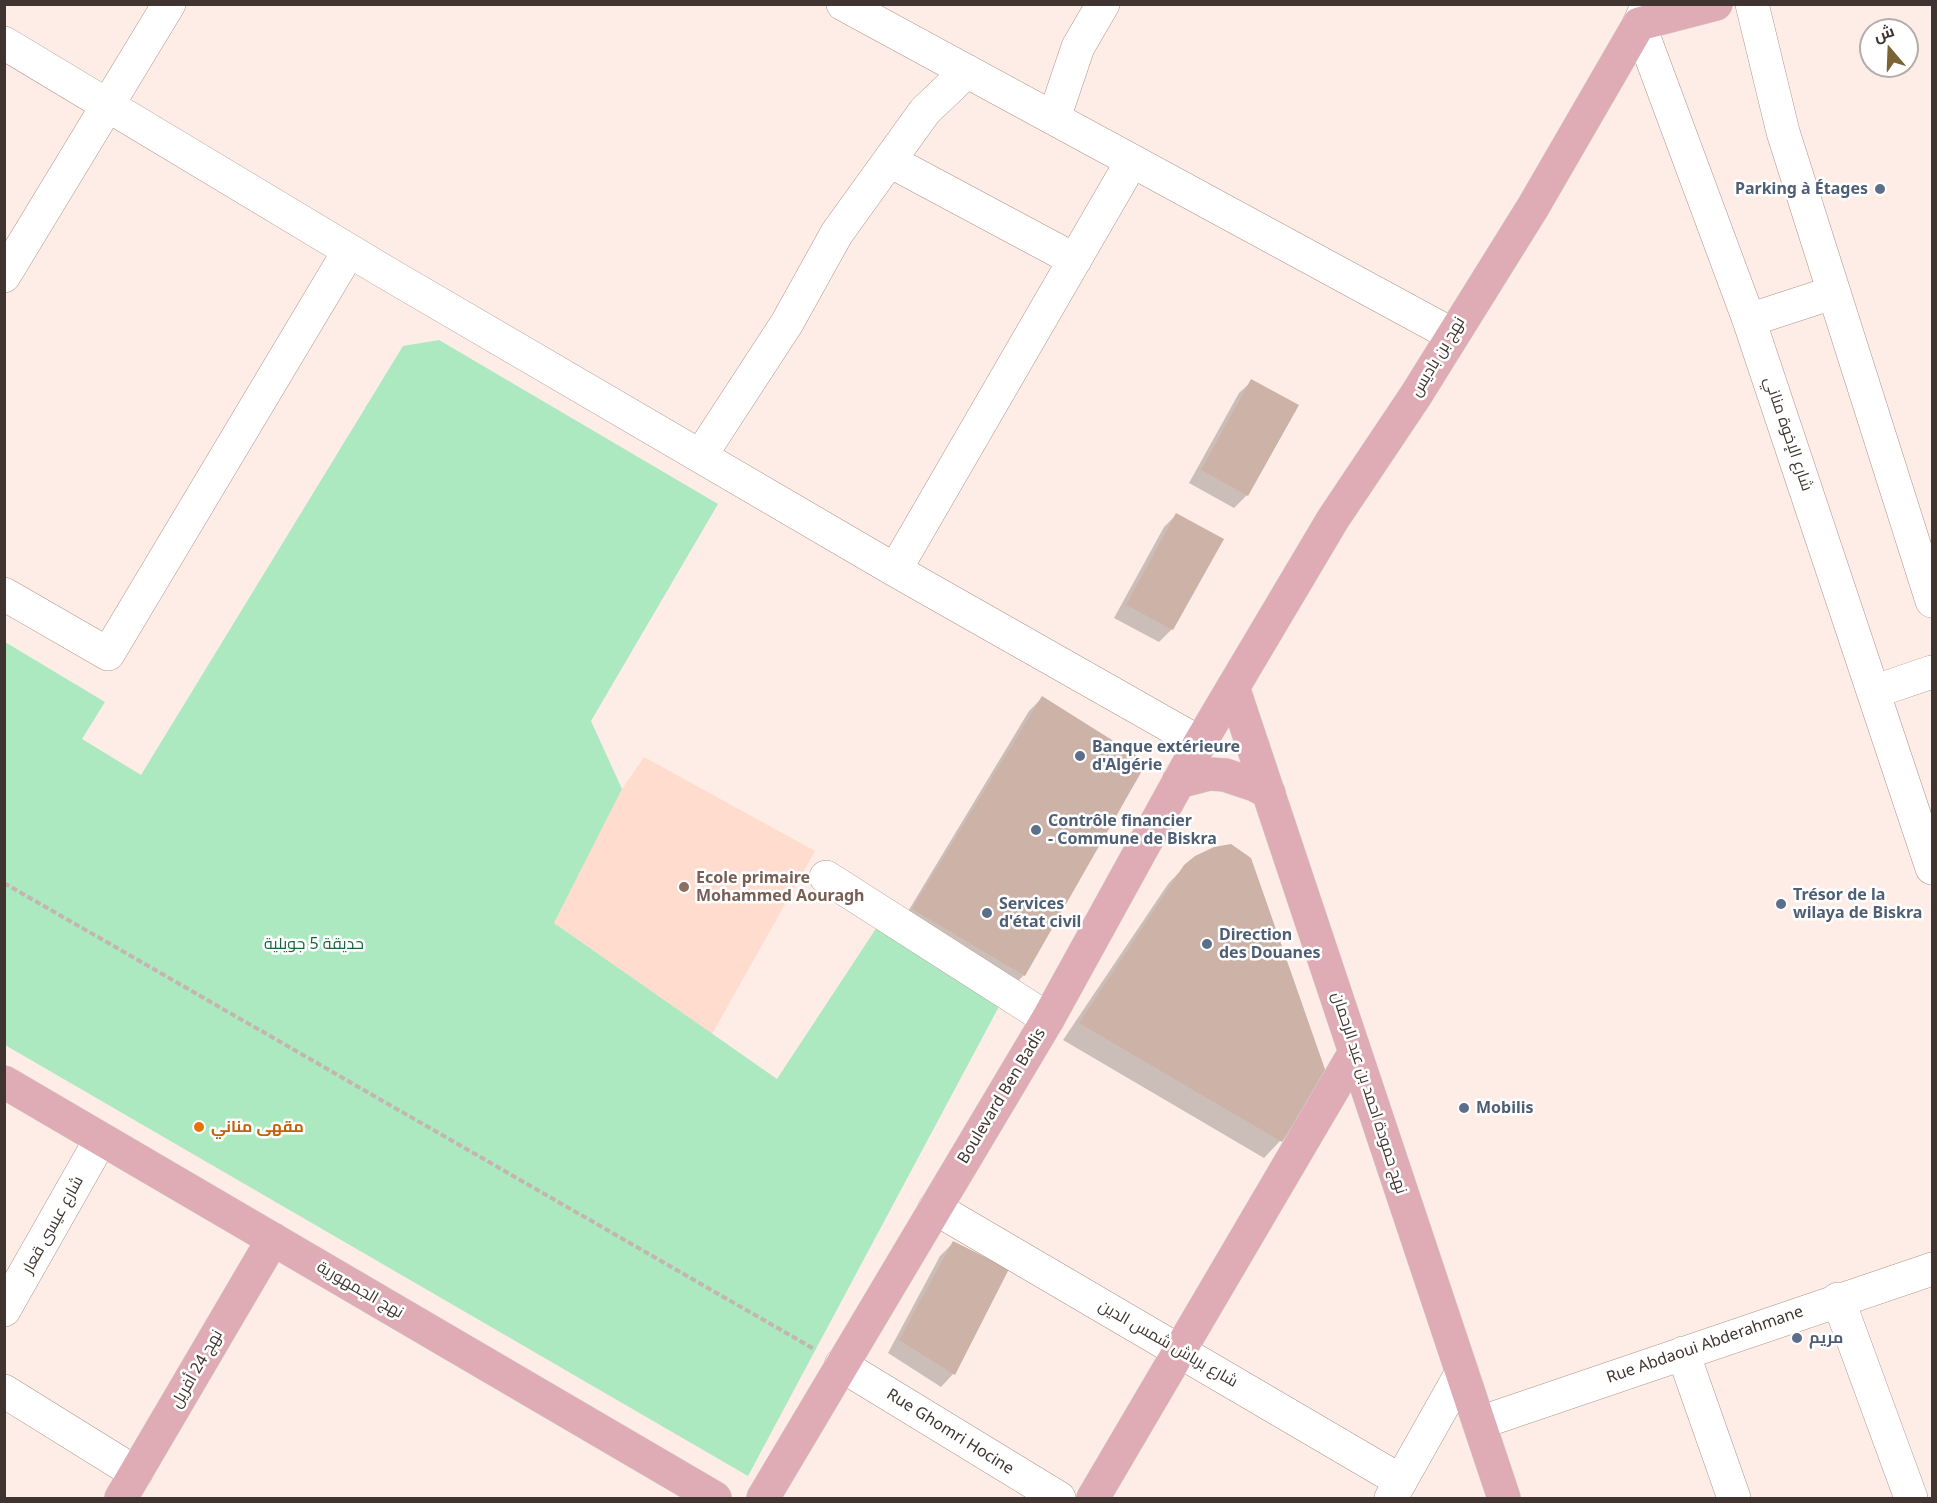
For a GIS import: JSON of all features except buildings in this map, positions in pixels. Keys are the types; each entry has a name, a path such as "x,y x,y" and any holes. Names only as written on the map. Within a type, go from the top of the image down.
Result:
{"main road":[{"path":"1644,14 1716,4"},
{"name":"نهج بن باديس","path":"1233,687 1333,519 1416,395 1451,334 1533,207 1644,14"},
{"name":"Boulevard Ben Badis","path":"763,1498 1048,1019 1178,782 1233,687"},
{"name":"نهج حمودة احمد بن عبد الرحمان","path":"1233,687 1504,1498"},
{"path":"1178,782 1209,774 1225,775 1248,782 1269,793"},
{"path":"1093,1498 1355,1052"},
{"name":"نهج الجمهورية","path":"4,1082 715,1498"},
{"name":"نهج 24 أفريل","path":"129,1486 273,1239"}],"street":[{"path":"4,276 169,4"},
{"path":"843,4 1451,334"},
{"path":"1054,118 1078,46 1103,4"},
{"path":"1752,4 1783,132 1832,293 1932,600"},
{"name":"شارع الإخوة مناني","path":"1644,14 1875,691 1932,868"},
{"path":"4,44 349,251 701,454 895,570 1200,743"},
{"path":"701,454 787,323 837,233 925,111 967,71"},
{"path":"895,570 1132,160"},
{"path":"890,161 1075,260"},
{"path":"4,594 108,654 349,251"},
{"path":"1749,320 1832,293"},
{"path":"1875,691 1932,672"},
{"path":"826,877 1048,1019"},
{"name":"شارع عيسى قعار","path":"4,1311 101,1138"},
{"name":"شارع برباش شمس الدين","path":"935,1208 1179,1351 1396,1490"},
{"name":"Rue Abdaoui Abderahmane","path":"1479,1423 1838,1299 1932,1269"},
{"path":"1838,1299 1911,1498"},
{"path":"1683,1353 1734,1498"},
{"name":"Rue Ghomri Hocine","path":"841,1365 1059,1498"},
{"path":"1396,1490 1462,1371"},
{"path":"4,1391 129,1486"}],"path":[{"path":"4,883 841,1365"}],"shaded area":[{"name":"Ecole primaire Mohammed Aouragh","path":"644,757 815,851 712,1034 554,923 622,789"}],"green space":[{"name":"حديقة 5 جويلية","path":"439,340 718,504 591,721 622,789 554,923 777,1079 879,924 1003,999 748,1476 5,1045 5,642 105,702 82,739 141,775 403,346"}],"place":[{"name":"Parking à Étages","path":"1880,189"},
{"name":"Banque extérieure d'Algérie","path":"1080,756"},
{"name":"Contrôle financier - Commune de Biskra","path":"1036,830"},
{"name":"Ecole primaire Mohammed Aouragh","path":"684,887"},
{"name":"Trésor de la wilaya de Biskra","path":"1781,904"},
{"name":"Services d'état civil","path":"987,913"},
{"name":"Direction des Douanes","path":"1207,944"},
{"name":"Mobilis","path":"1464,1108"},
{"name":"مقهى مناني","path":"199,1127"},
{"name":"مريم","path":"1797,1338"}]}
